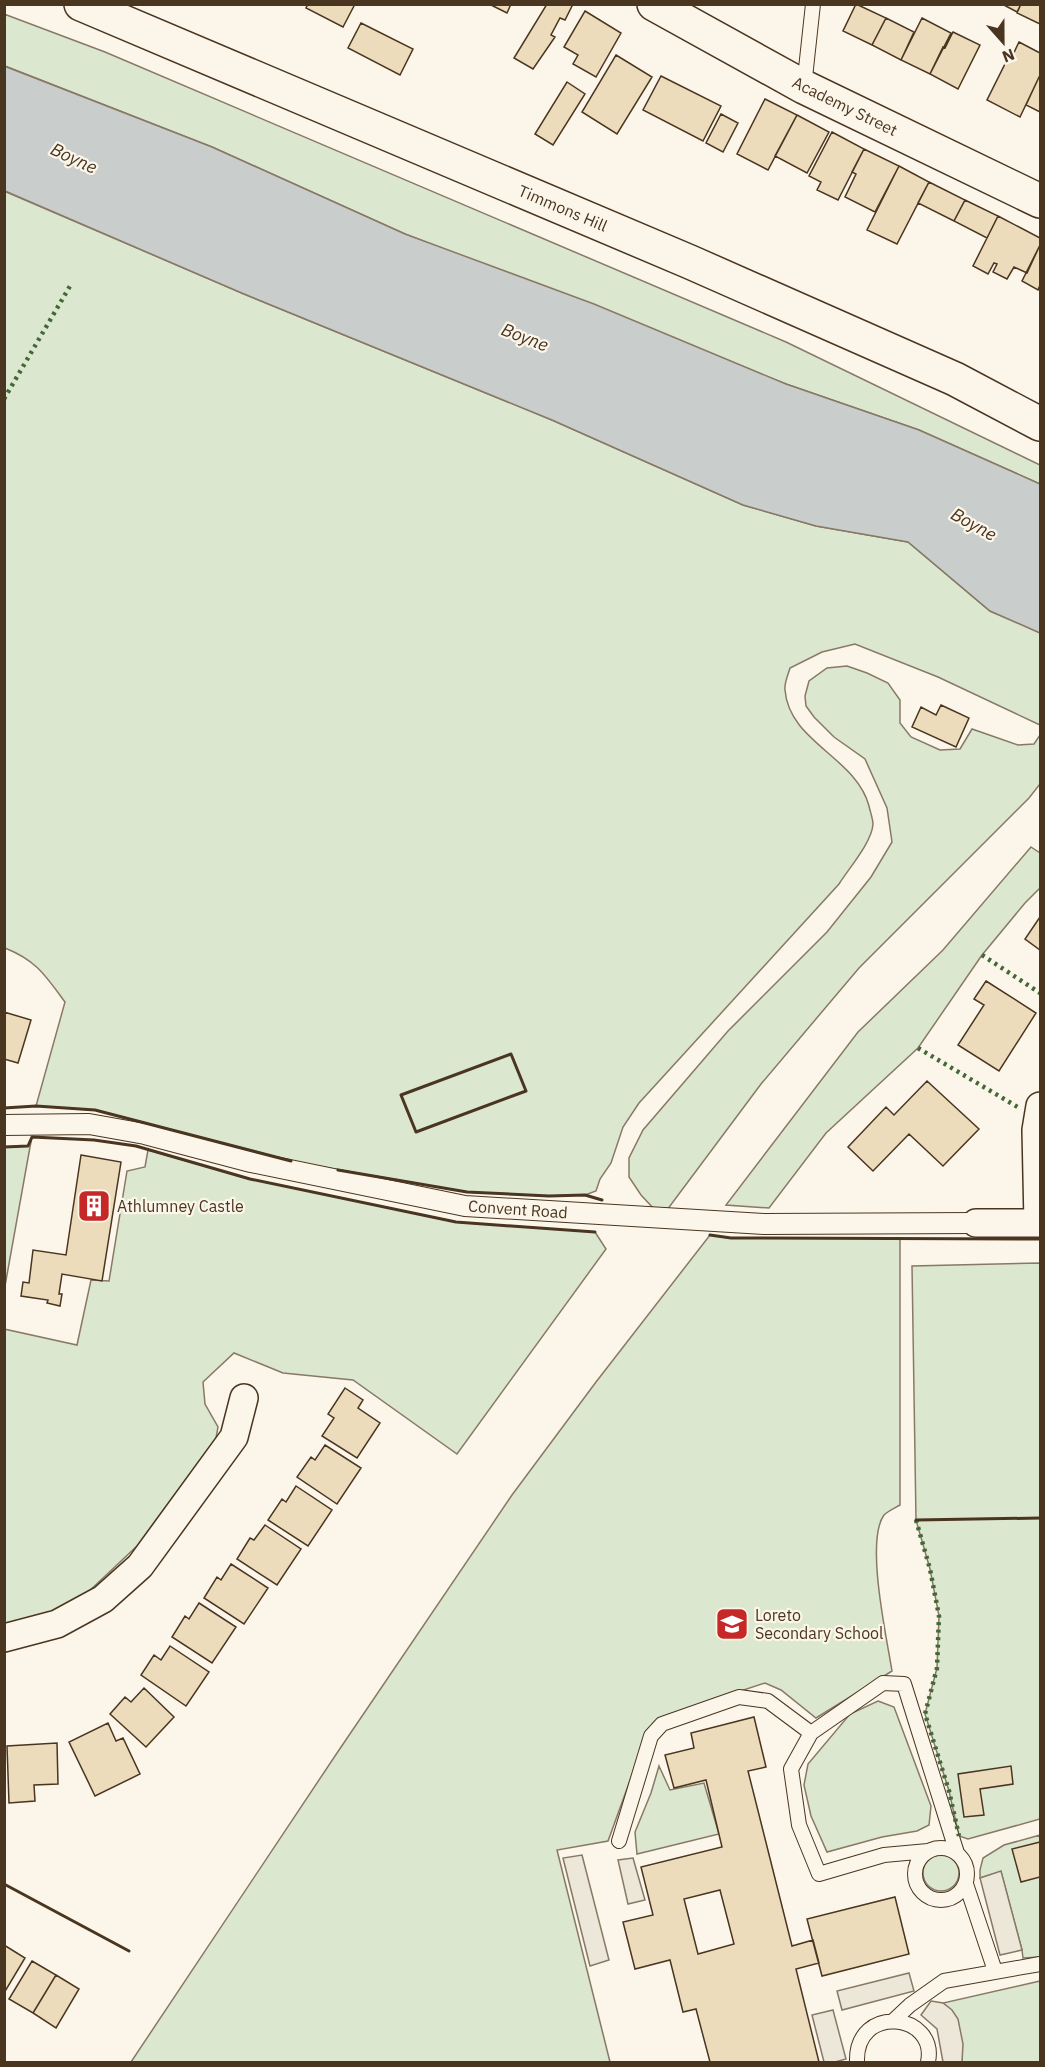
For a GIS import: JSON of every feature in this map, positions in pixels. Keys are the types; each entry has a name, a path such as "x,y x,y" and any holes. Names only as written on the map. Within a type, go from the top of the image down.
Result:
{"main road":[{"name":"Timmons Hill","path":"81,4 112,11 701,267 955,379 1041,424"},
{"name":"Academy Street","path":"654,4 804,87 1041,201"}],"street":[{"path":"1039,1223 1036,1130 1041,1106"},
{"name":"Convent Road","path":"4,1125 89,1124 145,1134 251,1162 465,1206 764,1224 1039,1223"},
{"path":"4,1638 57,1624 104,1599 140,1566 234,1437 244,1398"}],"lane":[{"path":"804,87 813,4"},
{"path":"928,1851 916,1865 915,1880 921,1892 937,1901 956,1896 966,1884 968,1874 963,1858 957,1853 945,1848 884,1855 819,1874 799,1825 791,1769 811,1733 884,1683 904,1683 957,1853"},
{"path":"619,1841 651,1736 662,1724 739,1697 768,1701 811,1733"},
{"path":"966,1884 995,1971"},
{"path":"894,2020 910,2005 944,1981 1041,1964"},
{"path":"857,2062 857,2049 870,2028 881,2022 894,2020 905,2022 923,2036 928,2046 928,2062"}],"green space":[{"path":"4,14 105,52 786,342 1040,465 1040,484 919,430 786,384 405,234 212,147 5,66"},
{"path":"4,191 244,294 552,420 743,505 816,526 908,542 990,611 1040,632 1040,725 938,677 855,644 822,652 790,668 785,687 789,708 810,737 838,761 862,789 872,817 872,831 839,884 639,1103 623,1127 611,1163 600,1179 596,1191 585,1195 549,1196 467,1192 300,1163 95,1110 36,1106 65,1002 46,976 33,964 5,948"},
{"path":"847,666 888,683 900,700 900,723 911,737 940,750 960,749 972,729 1018,745 1034,744 1040,735 1040,784 1029,798 859,968 761,1084 667,1210 655,1210 629,1177 629,1158 643,1130 728,1031 827,932 871,877 892,842 887,808 865,759 834,737 806,706 805,696 809,681 827,668"},
{"path":"1031,847 1040,853 1040,888 982,955 918,1048 826,1133 769,1208 726,1205 858,1032 943,950"},
{"path":"32,1137 5,1286 5,1147 28,1146"},
{"path":"148,1150 250,1179 456,1222 595,1232 606,1249 457,1454 353,1380 283,1373 234,1353 203,1382 205,1404 218,1427 216,1438 137,1546 86,1594 37,1623 5,1627 4,1329 77,1345 91,1280 109,1281 127,1171 145,1167"},
{"path":"710,1235 731,1238 900,1238 900,1505 884,1515 879,1528 877,1546 879,1591 892,1671 816,1718 781,1690 765,1683 662,1717 644,1742 608,1841 557,1850 610,2062 131,2062 512,1495"},
{"path":"1040,1263 1040,1819 968,1839 959,1836 949,1791 925,1714 937,1668 939,1616 930,1569 916,1520 912,1266"},
{"path":"878,1701 894,1707 931,1806 929,1825 917,1831 882,1837 827,1852 811,1816 804,1785 808,1764 850,1714"},
{"path":"659,1766 670,1790 704,1783 719,1834 637,1854 635,1832"},
{"path":"1040,1835 1040,1957 1023,1958 1001,1872 980,1878 980,1870 983,1858 1004,1845"},
{"path":"941,1855 954,1860 959,1873 954,1886 941,1891 928,1886 923,1873 928,1860"},
{"path":"1040,1981 1040,2062 962,2062 961,2038 957,2022 949,2008 943,2003"}],"shaded area":[{"path":"582,1855 609,1960 590,1966 563,1858"},
{"path":"633,1858 645,1900 628,1904 618,1860"},
{"path":"1001,1871 1022,1950 1000,1955 980,1878"},
{"path":"909,1973 914,1991 842,2010 837,1991"},
{"path":"931,2001 943,2003 958,2019 963,2044 962,2062 943,2062 937,2029 921,2015"},
{"path":"833,2010 846,2059 824,2062 812,2015"}],"water":[{"name":"Boyne","path":"4,66 212,147 405,234 594,304 786,384 919,430 1040,484 1040,633 990,611 908,542 816,526 743,505 552,420 244,294 5,191"}],"building":[{"path":"308,4 355,4 343,27 306,8"},
{"path":"489,4 511,4 507,13"},
{"path":"547,4 573,4 565,20 560,18 551,35 555,37 533,69 514,58"},
{"path":"856,4 886,18 872,45 843,31"},
{"path":"1002,4 1021,4 1017,12"},
{"path":"1021,4 1040,4 1040,24 1017,13"},
{"path":"585,11 621,33 596,77 573,64 578,55 564,47"},
{"path":"886,18 914,32 901,60 872,45"},
{"path":"922,18 951,33 930,74 901,60"},
{"path":"361,23 413,49 400,75 348,48"},
{"path":"953,32 980,45 958,89 930,74"},
{"path":"1019,42 1040,53 1040,75 1020,117 987,100 1007,60 1010,61"},
{"path":"616,55 652,77 617,134 582,112"},
{"path":"1040,75 1040,112 1026,105"},
{"path":"661,76 721,106 703,141 643,110"},
{"path":"567,82 585,94 553,145 535,134"},
{"path":"765,99 797,115 768,170 737,154"},
{"path":"721,114 738,123 723,152 706,143"},
{"path":"797,115 829,132 807,173 775,156"},
{"path":"832,132 864,149 838,200 817,190 821,182 809,176"},
{"path":"864,149 899,166 875,212 845,197 856,174 852,172"},
{"path":"899,166 929,182 897,244 867,230"},
{"path":"929,182 965,200 954,221 918,203"},
{"path":"965,200 998,216 987,238 954,221"},
{"path":"998,216 1040,238 1040,245 1027,273 1014,267 1007,279 993,272 997,264 994,263 988,274 973,266"},
{"path":"1040,245 1040,285 1038,290 1022,281"},
{"path":"941,705 969,718 956,747 912,727 921,707 936,715"},
{"path":"1040,917 1040,950 1025,939"},
{"path":"986,981 1036,1013 999,1071 958,1045 984,1005 974,999"},
{"path":"4,1012 31,1020 18,1063 4,1059"},
{"path":"927,1081 979,1129 943,1166 909,1134 873,1171 848,1147 886,1107 894,1115"},
{"name":"Athlumney Castle","path":"81,1155 121,1162 102,1281 62,1274 60,1306 47,1303 48,1300 21,1296 23,1282 29,1283 33,1250 66,1255"},
{"path":"345,1388 363,1400 358,1408 380,1423 357,1458 322,1436 334,1418 328,1414"},
{"path":"325,1445 361,1468 337,1504 297,1477 311,1457 315,1460"},
{"path":"296,1486 332,1510 308,1546 268,1520 282,1499 286,1502"},
{"path":"265,1525 301,1549 277,1585 237,1559 250,1538 254,1540"},
{"path":"231,1564 268,1588 244,1624 204,1598 217,1577 221,1580"},
{"path":"199,1603 236,1627 212,1663 172,1637 185,1616 189,1619"},
{"path":"170,1646 209,1672 186,1706 141,1675 154,1655 161,1660"},
{"path":"144,1688 174,1717 146,1747 110,1714 125,1697 131,1702"},
{"path":"754,1717 766,1767 748,1771 792,1946 813,1940 819,1963 796,1969 819,2062 710,2062 696,2009 683,2012 670,1960 635,1969 623,1922 653,1915 641,1867 722,1847 706,1780 674,1788 665,1755 694,1748 691,1733","holes":["720,1890 734,1944 698,1954 684,1899"]},
{"path":"108,1723 116,1741 123,1738 140,1774 95,1796 69,1742"},
{"path":"57,1743 58,1784 34,1785 35,1801 9,1803 7,1746"},
{"path":"1011,1766 1013,1784 980,1789 984,1815 964,1817 958,1774"},
{"path":"1040,1842 1040,1877 1021,1882 1012,1849"},
{"path":"895,1897 909,1954 822,1976 807,1919"},
{"path":"4,1945 25,1958 4,1993"},
{"path":"32,1961 56,1975 33,2013 9,1999"},
{"path":"56,1975 79,1989 56,2028 33,2013"}],"hedge":[{"path":"4,399 70,286"},
{"path":"982,955 1040,993"},
{"path":"918,1048 1021,1109"},
{"path":"916,1520 930,1569 939,1616 937,1668 925,1714 949,1791 959,1836"}],"wall":[{"path":"511,1054 526,1091 416,1132 401,1095 511,1054"},
{"path":"4,1108 36,1106 95,1110 291,1161"},
{"path":"4,1147 28,1146 32,1137 94,1140 136,1146 250,1179 456,1222 595,1232"},
{"path":"338,1170 467,1192 549,1196 585,1195 602,1200"},
{"path":"710,1235 731,1238 1040,1239"},
{"path":"916,1520 1040,1518"},
{"path":"4,1884 129,1951"}],"place":[{"name":"Athlumney Castle","path":"94,1206"},
{"name":"Loreto Secondary School","path":"732,1624"}]}
